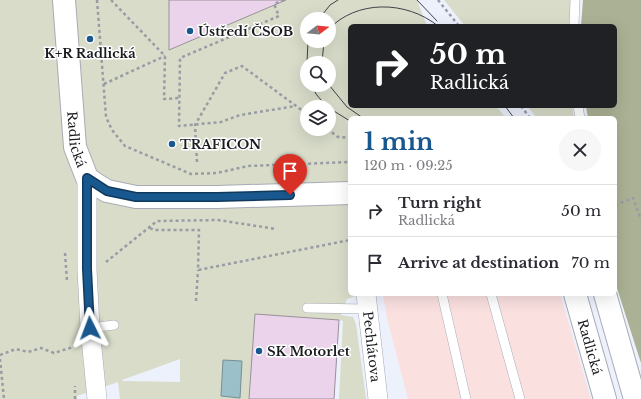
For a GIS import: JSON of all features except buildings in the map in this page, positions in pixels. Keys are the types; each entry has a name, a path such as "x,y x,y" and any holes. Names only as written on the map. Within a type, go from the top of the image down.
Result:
{"main road":[{"name":"Radlická","path":"64,0 75,147 87,178 107,191 136,197 217,197 348,193"},
{"name":"Radlická","path":"576,296 605,399"},
{"path":"606,296 635,399"}],"street":[{"path":"87,178 87,269 90,328 97,399"},
{"name":"Pechlátova","path":"366,301 378,399"}],"lane":[{"path":"574,24 575,0"},
{"path":"442,296 466,399"},
{"path":"492,296 520,399"},
{"path":"596,296 614,362"},
{"path":"307,308 366,301"},
{"path":"90,328 114,325"}],"path":[{"path":"97,0 106,117 112,130 125,146 191,174 217,173 248,166 348,162"},
{"path":"111,0 165,56 164,99 179,98"},
{"path":"284,0 274,4 279,16 180,58 178,111 179,126 221,122 240,115 296,106"},
{"path":"438,0 457,24"},
{"path":"104,84 165,56"},
{"path":"197,162 195,125 224,73 242,66 300,109"},
{"path":"336,136 348,138"},
{"path":"617,204 633,198 641,220"},
{"path":"104,264 150,228 157,220 218,220 276,229"},
{"path":"150,228 154,230 198,230 196,301"},
{"path":"198,270 348,240"},
{"path":"0,355 16,349 28,352 41,348 54,353 73,347"},
{"path":"0,359 4,399"}],"shaded area":[{"path":"383,296 561,296 591,399 408,399 387,318"}],"green space":[{"path":"0,0 417,0 426,24 348,24 348,108 498,108 504,116 348,116 348,296 356,296 347,299 341,315 353,317 356,324 366,399 339,399 343,321 339,320 334,399 120,399 118,382 77,396 77,399 0,399","holes":["180,359 180,382 122,381 122,380"]},
{"path":"444,0 572,0 570,24 463,24"},
{"path":"583,0 641,0 641,363 617,288 617,116 588,116 586,108 617,108 617,24 581,24"},
{"path":"529,108 572,108 574,116 535,116"}],"water":[{"path":"223,360 242,361 240,398 221,396"}],"tram line":[{"path":"324,12 330,5 338,0"},
{"path":"417,0 437,21"},
{"path":"336,23 340,19 367,8 382,7 411,11 425,17 435,24"},
{"path":"307,56 308,48"},
{"path":"323,48 323,56"},
{"path":"315,92 321,100"},
{"path":"335,92 348,108"},
{"path":"348,108 360,116"},
{"path":"506,108 512,116"},
{"path":"336,112 348,120"}],"place":[{"name":"Ústředí ČSOB","path":"190,31"},
{"name":"K+R Radlická","path":"90,39"},
{"name":"TRAFICON","path":"172,144"},
{"name":"SK Motorlet","path":"259,351"}],"route":[{"path":"90,328 87,269 87,178 107,191 136,197 290,195"}]}
